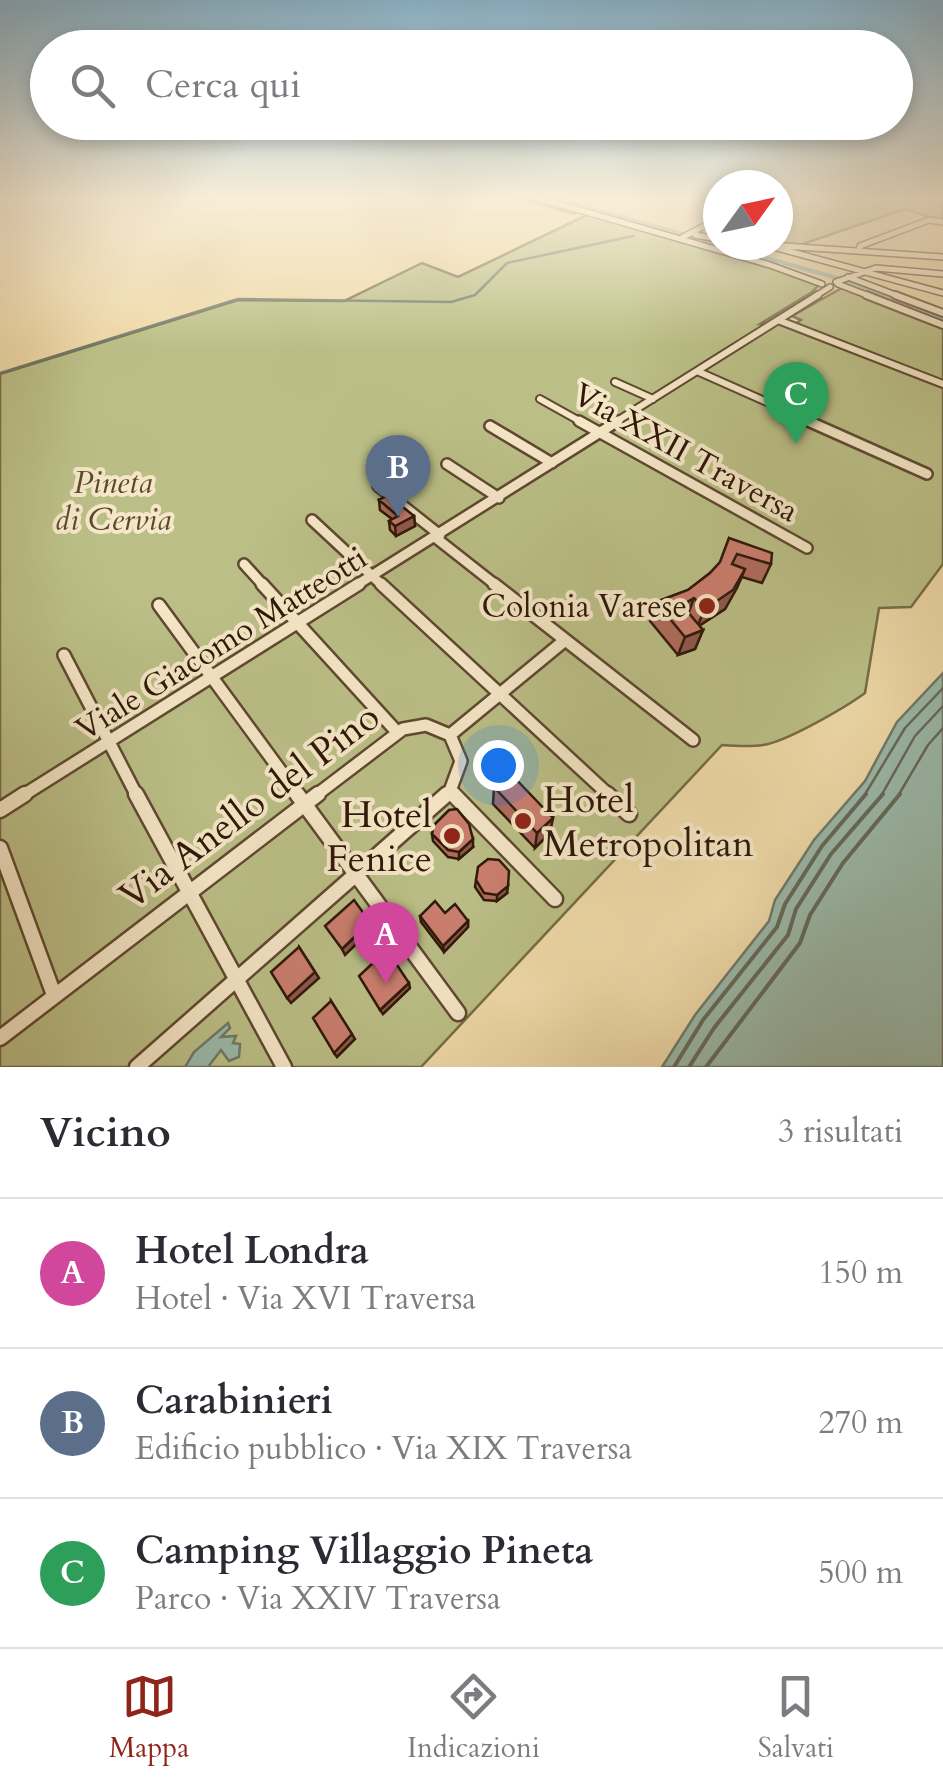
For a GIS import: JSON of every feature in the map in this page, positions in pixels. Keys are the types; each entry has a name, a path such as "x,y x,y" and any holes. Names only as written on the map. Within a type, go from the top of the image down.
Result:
{"street":[{"path":"856,251 859,248"},
{"path":"793,249 943,257"},
{"path":"793,249 864,270 943,274"},
{"path":"856,251 864,270"},
{"path":"752,260 943,313"},
{"path":"756,260 834,283 943,325"},
{"path":"834,283 864,270"},
{"path":"880,272 943,294"},
{"name":"Viale Giacomo Matteotti","path":"0,810 373,578 834,283"},
{"path":"778,320 943,384"},
{"path":"697,371 928,474"},
{"path":"615,382 653,398"},
{"name":"Via XXII Traversa","path":"540,399 808,548"},
{"path":"490,426 552,463"},
{"path":"447,464 499,498"},
{"path":"378,486 564,641 693,740"},
{"path":"312,520 630,814"},
{"path":"244,564 397,732"},
{"path":"159,606 458,1014"},
{"path":"137,1067 450,791 461,761 450,734 564,641"},
{"path":"64,655 187,893 284,1067"},
{"name":"Via Anello del Pino","path":"0,1038 397,732 426,724 450,734"},
{"path":"450,791 554,900"},
{"path":"0,848 54,995"}],"green space":[{"name":"Pineta di Cervia","path":"519,248 703,248 703,260 744,260 811,280 818,286 812,292 760,324 784,324 943,386 943,564 911,607 879,608 865,693 786,738 753,746 722,745 421,1067 0,1067 0,374 238,300 344,301 422,263 458,277"},
{"path":"842,288 943,328 943,381 795,324 801,320 792,316"}],"water":[{"path":"943,673 943,1067 662,1067 695,1015 769,921 775,900 814,840 865,781 897,722"},
{"path":"228,1023 230,1028 221,1037 236,1036 233,1043 240,1044 239,1057 229,1061 221,1050 208,1067 185,1067 194,1052"}],"building":[{"path":"388,495 414,516 395,526 389,521 398,516 379,500"},
{"path":"729,538 772,553 771,564 737,554 732,564 745,569 733,590 705,609 694,598 682,605 703,630 685,637 656,602 688,590 710,573 720,562"},
{"path":"510,773 553,818 537,833 494,787"},
{"name":"Hotel Fenice","path":"457,809 469,824 473,839 459,852 448,850 432,834 434,825 449,810"},
{"path":"488,859 499,860 509,871 508,886 497,895 484,893 476,880 478,867"},
{"path":"354,900 370,922 342,949 325,926"},
{"path":"435,901 445,913 455,904 468,921 443,946 420,916"},
{"path":"299,947 315,972 287,998 271,972"},
{"path":"387,950 409,983 380,1010 359,976"},
{"path":"331,1001 352,1034 334,1053 313,1018"}],"waterway":[{"path":"0,373 238,299 451,302 475,295 507,263 578,248"},
{"path":"773,260 890,297"},
{"path":"883,295 943,318"}],"place":[{"name":"Camping Villaggio Pineta","path":"796,444"},
{"name":"Carabinieri","path":"398,517"},
{"name":"Colonia Varese","path":"707,606"},
{"name":"Hotel Metropolitan","path":"523,821"},
{"name":"Hotel Fenice","path":"452,836"},
{"name":"Hotel Londra","path":"386,984"}]}
